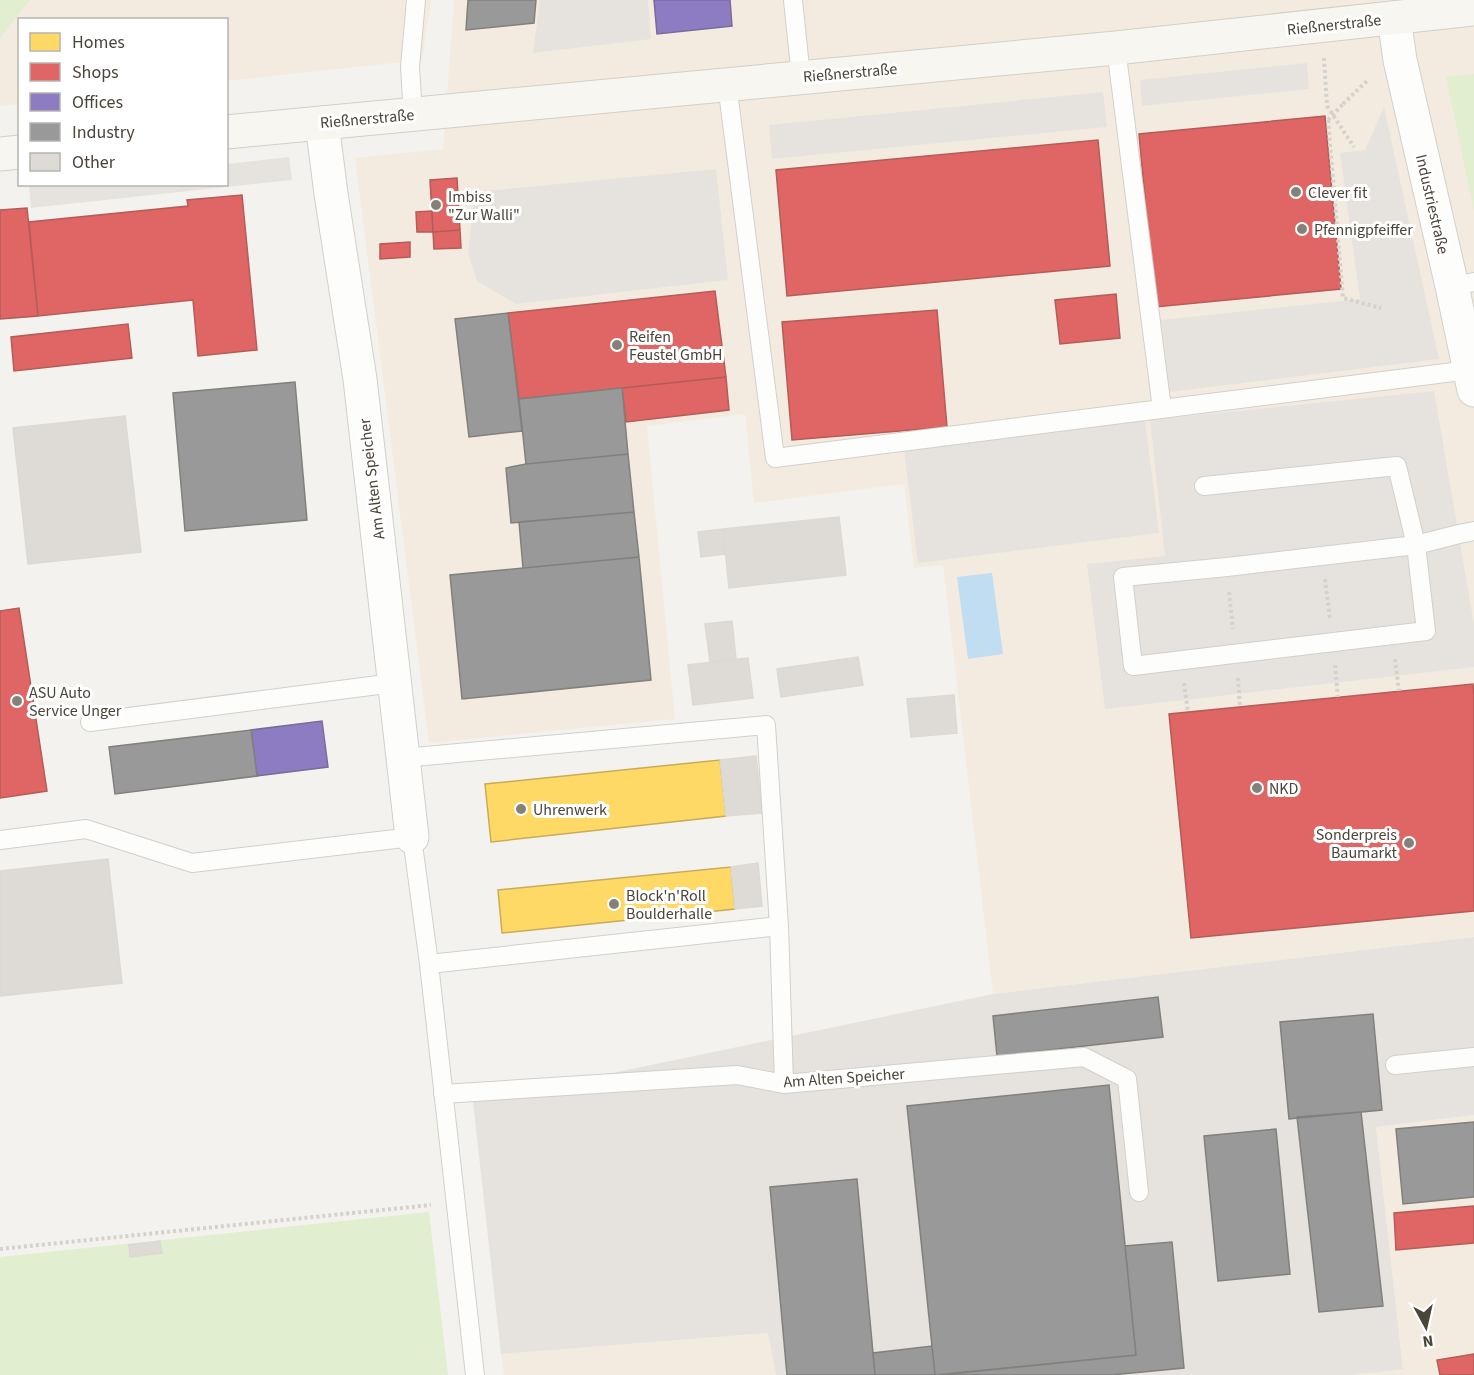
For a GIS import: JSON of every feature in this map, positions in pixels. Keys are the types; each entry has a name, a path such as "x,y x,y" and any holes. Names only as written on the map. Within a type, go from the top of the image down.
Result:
{"street":[{"name":"Rießnerstraße","path":"228,132 1116,48 1474,9"},
{"name":"Industriestraße","path":"1394,18 1400,60 1463,284 1471,362"},
{"name":"Am Alten Speicher","path":"322,123 360,379 412,837"},
{"path":"0,154 18,152"}],"lane":[{"path":"414,114 410,68 416,0"},
{"path":"793,0 801,77"},
{"path":"1116,48 1162,409"},
{"path":"727,84 775,458 1162,409 1471,362"},
{"path":"1204,486 1397,466 1416,545 1426,631 1133,666 1123,577 1416,545 1474,531"},
{"path":"90,722 394,683"},
{"path":"403,758 766,725 779,926 784,1084"},
{"path":"0,840 86,829 192,863 412,837 429,964 475,1375"},
{"path":"429,964 779,926"},
{"name":"Am Alten Speicher","path":"443,1094 737,1075 784,1084 1084,1057 1128,1079 1139,1192"},
{"path":"1395,1065 1474,1057"}],"path":[{"path":"1324,57 1327,106 1354,147"},
{"path":"1369,79 1328,120 1343,298 1381,308"},
{"path":"1392,636 1399,691"},
{"path":"0,1249 455,1203"}],"shaded area":[{"path":"28,0 431,0 422,60 228,81 228,18 18,18 18,104 0,106 0,31"},
{"path":"454,0 1474,0 1474,937 993,994 943,565 914,568 904,484 754,503 745,414 647,426 675,719 429,743 355,158 443,149"},
{"path":"540,0 648,0 651,39 533,53"},
{"path":"1307,63 1309,89 1142,106 1140,80"},
{"path":"1103,92 1107,127 772,159 769,125"},
{"path":"1384,107 1439,359 1169,392 1161,320 1360,299 1340,153 1365,150"},
{"path":"289,157 292,180 31,208 29,186 228,186 228,164"},
{"path":"716,169 728,280 516,304 477,281 468,254 475,192"},
{"path":"1434,391 1474,624 1474,667 1105,709 1087,564 1165,556 1150,420"},
{"path":"1144,411 1159,533 918,563 903,442"},
{"path":"1474,937 1474,1115 1376,1127 1403,1369 1350,1375 776,1375 768,1333 501,1354 473,1102 993,994"},
{"path":"1474,1115 1474,1375 1350,1375 1403,1368 1376,1127"},
{"path":"768,1333 776,1375 504,1375 501,1354"}],"green space":[{"path":"0,0 30,0 0,38"},
{"path":"1474,74 1474,211 1446,77"},
{"path":"429,1212 448,1375 0,1375 0,1257"}],"water":[{"path":"992,573 1003,654 968,659 957,577"}],"building: Homes":[{"path":"720,760 726,816 491,842 485,784"},
{"path":"731,867 735,909 502,933 498,890"}],"building: Shops":[{"path":"1325,116 1341,289 1155,307 1139,134"},
{"path":"1098,140 1110,266 787,296 776,170"},
{"path":"457,178 460,230 433,232 430,180"},
{"path":"242,195 257,350 198,356 193,300 38,316 29,222 188,206 187,200"},
{"path":"27,208 38,316 0,319 0,210"},
{"path":"432,211 433,232 417,232 416,212"},
{"path":"460,230 461,248 434,249 433,232"},
{"path":"410,242 410,257 380,259 380,244"},
{"name":"Reifen Feustel GmbH","path":"715,291 726,377 519,399 508,313"},
{"path":"1116,294 1120,338 1060,344 1055,300"},
{"path":"937,310 947,427 792,440 782,322"},
{"path":"128,324 132,358 14,371 11,337"},
{"path":"726,377 729,410 626,422 622,388"},
{"name":"ASU Auto Service Unger","path":"19,608 47,791 0,798 0,611"},
{"path":"1473,684 1474,911 1191,938 1169,714"},
{"path":"1474,1206 1474,1243 1396,1250 1394,1213"},
{"path":"1474,1354 1474,1375 1440,1375 1437,1360"}],"building: Offices":[{"path":"654,0 730,0 732,26 657,34"},
{"path":"322,721 328,767 257,776 251,730"}],"building: Industry":[{"path":"468,0 536,0 534,23 466,30"},
{"path":"508,313 522,431 469,437 455,319"},
{"path":"295,382 307,520 185,531 173,393"},
{"path":"622,388 628,454 526,464 519,399"},
{"path":"628,454 634,512 511,523 506,468"},
{"path":"634,512 639,557 523,568 519,522"},
{"path":"639,557 651,680 462,699 450,575"},
{"path":"251,730 257,776 115,794 109,747"},
{"path":"1158,997 1163,1037 997,1056 993,1016"},
{"path":"1373,1014 1382,1110 1289,1119 1280,1022"},
{"path":"1109,1085 1136,1355 935,1375 907,1106"},
{"path":"1361,1112 1383,1306 1319,1312 1297,1117"},
{"path":"1474,1122 1474,1197 1403,1204 1396,1129"},
{"path":"1276,1129 1290,1274 1218,1281 1204,1136"},
{"path":"857,1179 875,1375 787,1375 770,1187"},
{"path":"1172,1242 1184,1368 1111,1375 940,1375 1136,1355 1125,1246"},
{"path":"932,1346 935,1375 875,1375 873,1353"}],"building: Other":[{"path":"125,416 141,552 28,564 13,428"},
{"path":"839,517 846,575 729,588 723,529"},
{"path":"723,529 725,554 701,557 698,532"},
{"path":"732,621 736,659 710,662 705,624"},
{"path":"858,657 863,685 781,697 777,669"},
{"path":"748,658 753,698 693,705 688,665"},
{"path":"954,695 957,733 911,737 907,699"},
{"path":"756,756 762,813 726,816 720,760"},
{"path":"108,859 122,983 0,996 0,871"},
{"path":"758,863 762,906 735,909 731,867"},
{"path":"160,1241 162,1253 130,1257 129,1245"}],"place":[{"name":"Clever fit","path":"1296,192"},
{"name":"Imbiss \"Zur Walli\"","path":"436,205"},
{"name":"Pfennigpfeiffer","path":"1302,229"},
{"name":"Reifen Feustel GmbH","path":"617,345"},
{"name":"ASU Auto Service Unger","path":"17,701"},
{"name":"NKD","path":"1257,788"},
{"name":"Uhrenwerk","path":"521,809"},
{"name":"Sonderpreis Baumarkt","path":"1409,843"},
{"name":"Block'n'Roll Boulderhalle","path":"614,904"}]}
